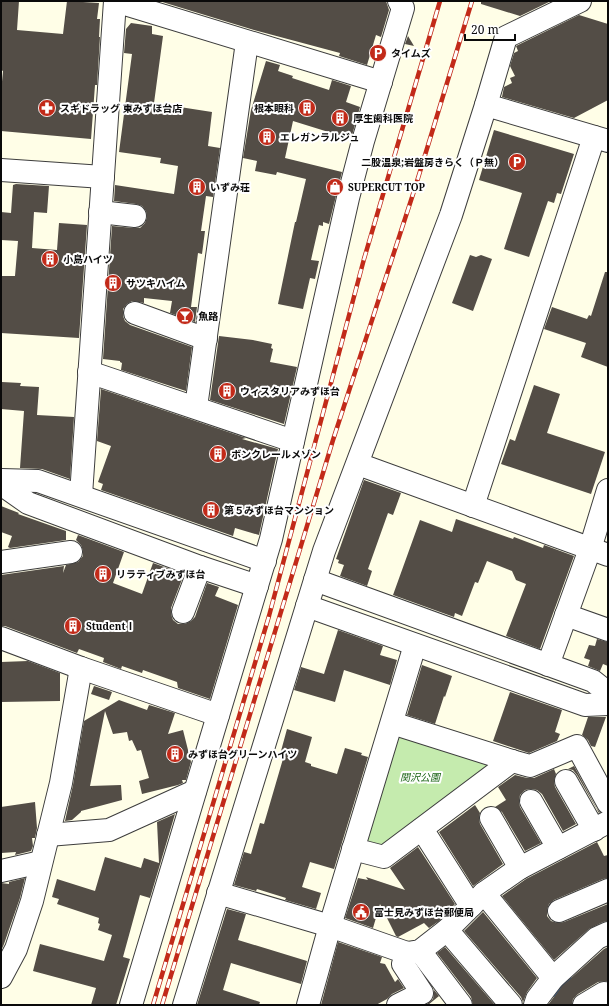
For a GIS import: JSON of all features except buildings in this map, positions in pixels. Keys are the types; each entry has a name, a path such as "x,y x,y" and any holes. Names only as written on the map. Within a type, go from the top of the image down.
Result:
{"street":[{"path":"80,495 115,1 381,82"},
{"path":"131,1005 271,539 348,198 403,8 399,1"},
{"path":"184,1005 324,551 451,215 506,37 580,1"},
{"path":"196,407 247,42"},
{"path":"473,506 601,139 486,105"},
{"path":"1,170 103,177"},
{"path":"100,212 135,216"},
{"path":"135,313 206,339"},
{"path":"89,372 293,441"},
{"path":"358,464 599,552"},
{"path":"1,480 38,481 265,561"},
{"path":"1,484 28,503 200,567 257,586"},
{"path":"548,665 566,615 599,552 608,490"},
{"path":"1,562 71,552"},
{"path":"183,612 200,567"},
{"path":"315,580 548,665 601,687"},
{"path":"307,606 585,705 608,704"},
{"path":"566,615 608,630"},
{"path":"1,638 218,715"},
{"path":"308,1005 330,926 415,645"},
{"path":"1,978 16,949 32,902 61,783 82,668"},
{"path":"392,723 530,766 577,746 608,803"},
{"path":"353,849 384,857 512,761"},
{"path":"398,1005 422,993 403,964 413,952 447,930 477,900 520,868 558,848 603,830 566,781"},
{"path":"48,835 109,830 195,791"},
{"path":"531,801 558,848"},
{"path":"491,818 520,868"},
{"path":"422,829 477,900 553,978"},
{"path":"1,871 41,862"},
{"path":"559,911 608,890"},
{"path":"218,893 413,952 461,1005"},
{"path":"447,930 511,1005"},
{"path":"535,1005 553,978 596,938 608,933"},
{"path":"584,1005 603,991"}],"green space":[{"name":"関沢公園","path":"396,732 500,763 384,850 361,845"}],"waterway":[{"path":"554,994 569,978"}],"railway":[{"path":"153,1005 269,616 364,259 440,1"},
{"path":"162,1005 333,440 415,188 472,1"}],"place":[{"name":"タイムズ","path":"378,53"},
{"name":"スギドラッグ 東みずほ台店","path":"47,108"},
{"name":"根本眼科","path":"307,108"},
{"name":"厚生歯科医院","path":"340,118"},
{"name":"エレガンラルジュ","path":"267,137"},
{"name":"二股温泉;岩盤房きらく（Ｐ無）","path":"517,162"},
{"name":"いずみ荘","path":"197,187"},
{"name":"SUPERCUT TOP","path":"335,187"},
{"name":"小島ハイツ","path":"50,259"},
{"name":"サツキハイム","path":"113,283"},
{"name":"魚路","path":"185,316"},
{"name":"ウィスタリアみずほ台","path":"227,391"},
{"name":"ボンクレールメゾン","path":"218,454"},
{"name":"第５みずほ台マンション","path":"211,510"},
{"name":"リラティブみずほ台","path":"103,574"},
{"name":"StudentⅠ","path":"73,626"},
{"name":"みずほ台グリーンハイツ","path":"175,754"},
{"name":"富士見みずほ台郵便局","path":"361,912"}]}
